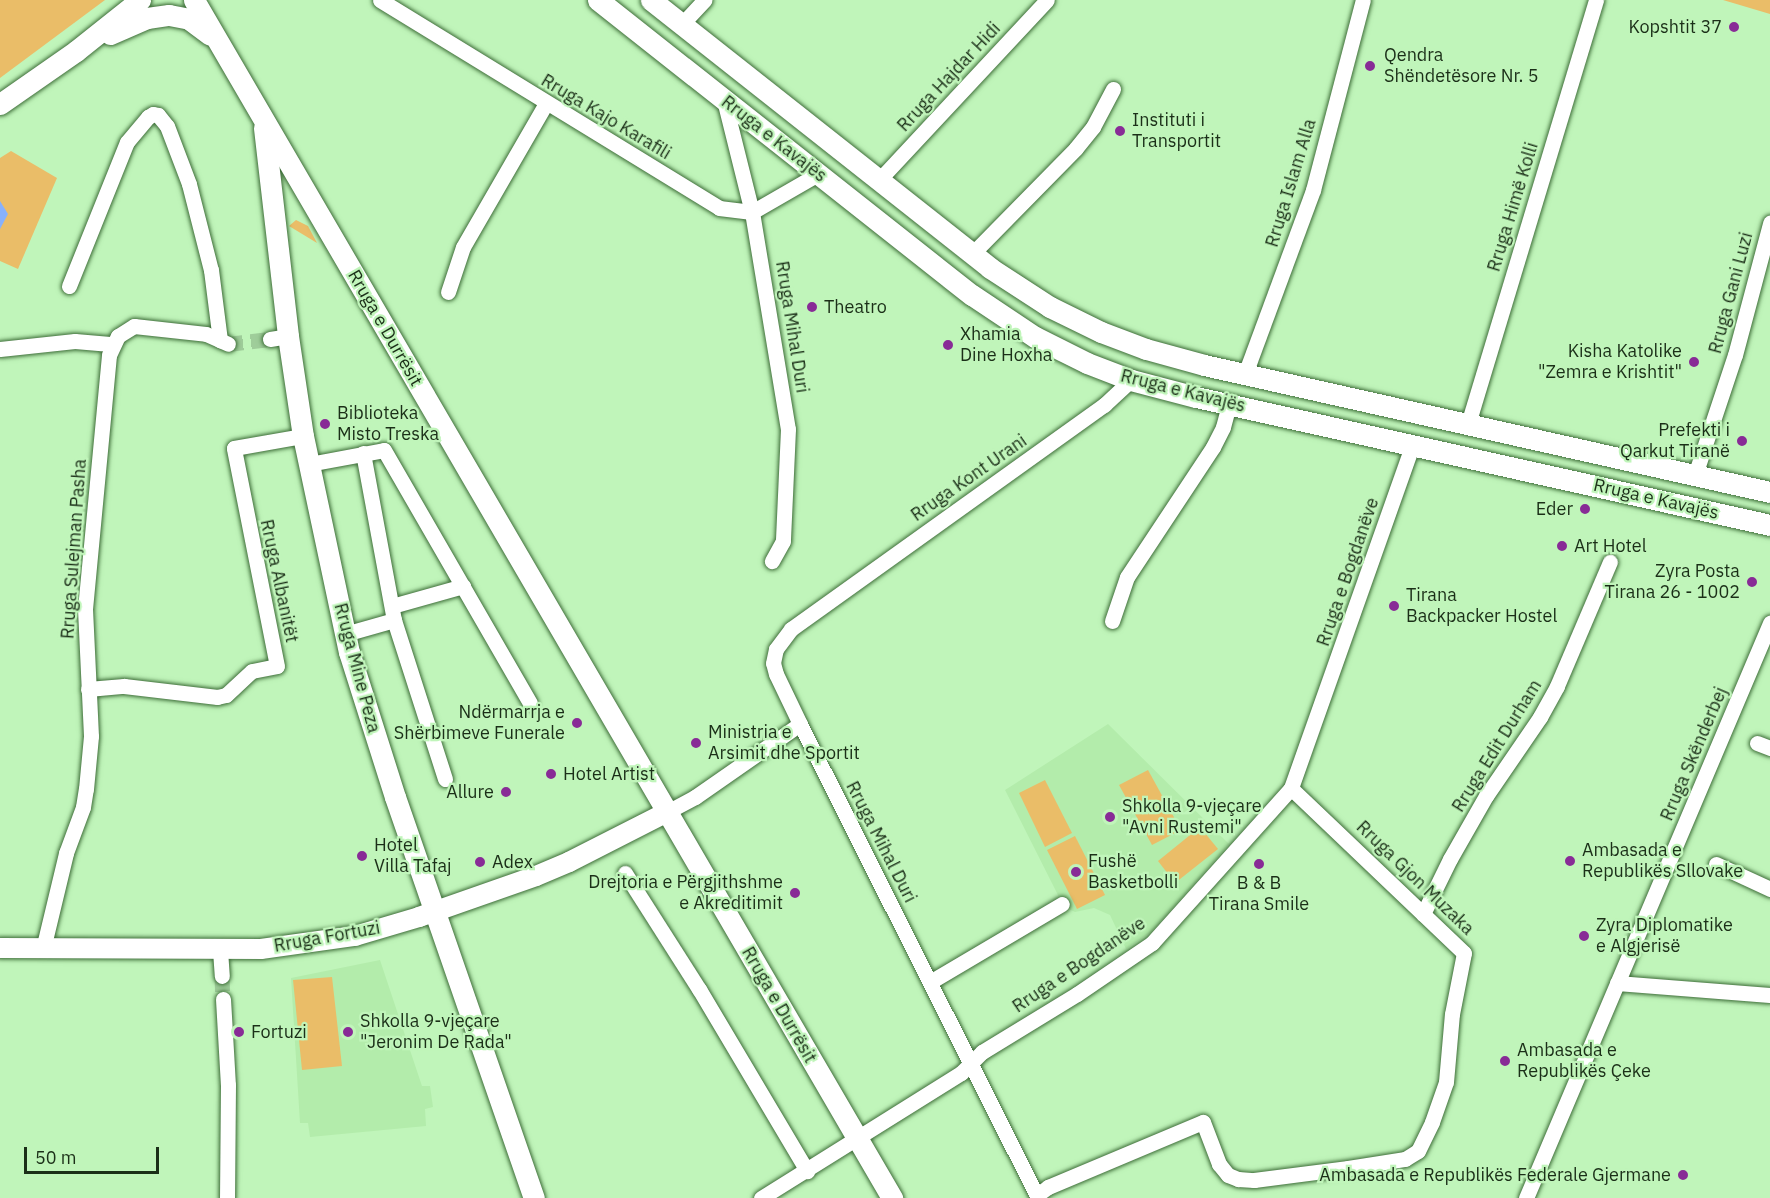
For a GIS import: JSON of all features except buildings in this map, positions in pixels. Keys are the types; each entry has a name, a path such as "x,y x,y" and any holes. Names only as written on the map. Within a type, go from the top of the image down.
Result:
{"main road":[{"path":"0,104 76,51 140,0"},
{"name":"Rruga e Durrësit","path":"194,0 892,1198"},
{"name":"Rruga e Kavajës","path":"598,0 1004,318 1087,363 1131,380 1230,404 1770,525"},
{"name":"Rruga e Kavajës","path":"651,0 1017,288 1101,332 1146,349 1245,374 1770,492"},
{"path":"76,51 141,20 170,15 189,19 220,43"},
{"path":"724,100 744,74"},
{"name":"Rruga Mine Peza","path":"263,119 274,219 279,338 303,436 345,633 386,769 534,1198"},
{"path":"274,219 281,208 293,199 309,203 318,212"},
{"path":"1131,380 1146,349"}],"street":[{"name":"Rruga Kajo Karafili","path":"380,0 719,208 752,212"},
{"path":"682,24 704,0"},
{"name":"Rruga Hajdar Hidi","path":"879,180 1047,0"},
{"name":"Rruga Islam Alla","path":"1245,374 1313,190 1363,0"},
{"name":"Rruga Himë Kolli","path":"1467,424 1596,0"},
{"path":"972,254 1093,128 1113,88"},
{"name":"Rruga Mihal Duri","path":"724,100 752,212 788,429 783,541 772,561"},
{"path":"448,292 463,247 546,103"},
{"path":"0,349 9,350 75,340 112,344 126,330 144,326 206,334 224,342 211,270 189,184 167,126 158,115 153,114 148,117 127,142 69,286"},
{"path":"752,212 818,174"},
{"name":"Rruga Gani Luzi","path":"1695,475 1735,355 1770,223"},
{"name":"Rruga Sulejman Pasha","path":"43,949 66,853 86,789 91,736 85,609 109,355 112,344"},
{"name":"Rruga Kont Urani","path":"826,604 1104,405 1131,380"},
{"path":"1112,621 1127,577 1213,447 1223,427 1230,404"},
{"name":"Rruga Albanitët","path":"88,689 124,686 226,695 252,671 277,666 243,507 234,448 303,436"},
{"name":"Rruga e Bogdanëve","path":"761,1198 961,1073 982,1052 1077,994 1152,943 1291,788 1413,444"},
{"path":"309,464 384,450 530,703"},
{"path":"363,453 393,613 445,779"},
{"name":"Rruga Edit Durham","path":"1423,914 1450,859 1486,796 1540,717 1557,686 1610,562"},
{"path":"345,633 463,586"},
{"name":"Rruga Mihal Duri","path":"826,604 791,629 776,649 773,663 776,674 1037,1197"},
{"name":"Rruga Skënderbej","path":"1526,1198 1770,623"},
{"path":"667,812 695,797 800,724"},
{"name":"Rruga Gjon Muzaka","path":"1037,1197 1048,1187 1203,1122 1219,1164 1228,1175 1238,1179 1254,1180 1348,1168 1412,1156 1418,1151 1432,1122 1446,1083 1458,980 1464,953 1291,788"},
{"name":"Rruga Fortuzi","path":"0,948 220,950 286,947 355,936 436,911 569,862 667,812"},
{"path":"1716,864 1770,889"},
{"path":"625,873 699,989 807,1171"},
{"path":"930,982 1062,904"},
{"path":"220,950 222,976"},
{"path":"1617,983 1770,995"},
{"path":"223,999 228,1085 227,1198"}],"shaded area":[{"path":"0,0 105,0 0,78"},
{"path":"1723,0 1770,0 1770,14"},
{"path":"11,151 57,178 18,269 0,261 0,158"},
{"path":"296,220 308,226 317,243 289,226"},
{"name":"Shkolla 9-vjeçare \"Avni Rustemi\"","path":"1108,724 1229,844 1151,932 1126,949 1110,915 1094,908 1075,912 1064,907 1005,790"},
{"path":"1148,770 1181,830 1152,845 1119,785"},
{"name":"Fushë Basketbolli","path":"1045,780 1072,833 1045,847 1019,793"},
{"path":"1200,827 1218,849 1175,883 1158,861"},
{"name":"Fushë Basketbolli","path":"1075,836 1105,895 1077,909 1047,850"},
{"name":"Shkolla 9-vjeçare \"Jeronim De Rada\"","path":"380,960 422,1086 430,1086 433,1107 425,1109 426,1126 310,1137 308,1123 300,1123 291,978"},
{"path":"332,977 342,1066 302,1070 293,980"}],"water":[{"path":"0,201 8,214 0,229"}],"tunnel":[{"path":"228,344 270,339"},
{"path":"222,976 223,999"}],"place":[{"name":"Kopshtit 37","path":"1734,27"},
{"name":"Qendra Shëndetësore Nr. 5","path":"1370,66"},
{"name":"Instituti i Transportit","path":"1120,131"},
{"name":"Theatro","path":"812,307"},
{"name":"Xhamia Dine Hoxha","path":"948,345"},
{"name":"Kisha Katolike \"Zemra e Krishtit\"","path":"1694,362"},
{"name":"Biblioteka Misto Treska","path":"325,424"},
{"name":"Prefekti i Qarkut Tiranë","path":"1742,441"},
{"name":"Eder","path":"1585,509"},
{"name":"Art Hotel","path":"1562,546"},
{"name":"Zyra Posta Tirana 26 - 1002","path":"1752,582"},
{"name":"Tirana Backpacker Hostel","path":"1394,606"},
{"name":"Ndërmarrja e Shërbimeve Funerale","path":"577,723"},
{"name":"Ministria e Arsimit dhe Sportit","path":"696,743"},
{"name":"Hotel Artist","path":"551,774"},
{"name":"Allure","path":"506,792"},
{"name":"Shkolla 9-vjeçare \"Avni Rustemi\"","path":"1110,817"},
{"name":"Hotel Villa Tafaj","path":"362,856"},
{"name":"Ambasada e Republikës Sllovake","path":"1570,861"},
{"name":"Adex","path":"480,862"},
{"name":"B & B Tirana Smile","path":"1259,864"},
{"name":"Fushë Basketbolli","path":"1076,872"},
{"name":"Drejtoria e Përgjithshme e Akreditimit","path":"795,893"},
{"name":"Zyra Diplomatike e Algjerisë","path":"1584,936"},
{"name":"Fortuzi","path":"239,1032"},
{"name":"Shkolla 9-vjeçare \"Jeronim De Rada\"","path":"348,1032"},
{"name":"Ambasada e Republikës Çeke","path":"1505,1061"},
{"name":"Ambasada e Republikës Federale Gjermane","path":"1683,1175"}]}
